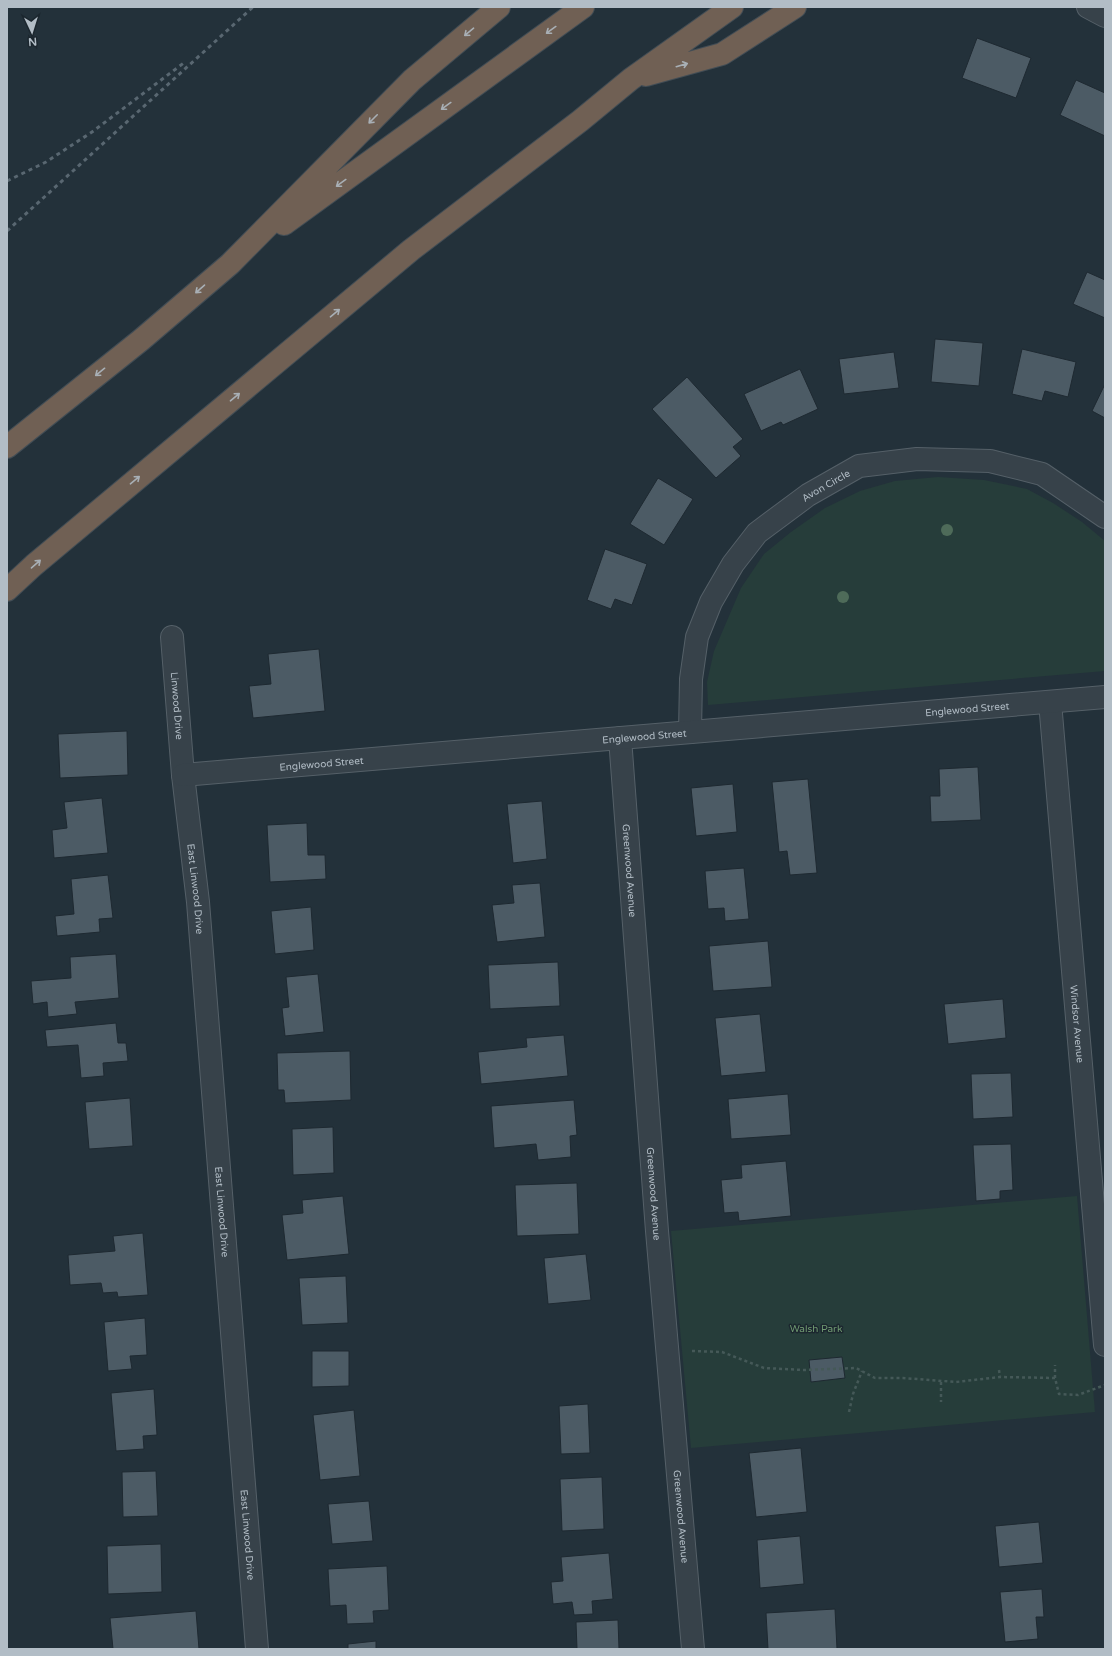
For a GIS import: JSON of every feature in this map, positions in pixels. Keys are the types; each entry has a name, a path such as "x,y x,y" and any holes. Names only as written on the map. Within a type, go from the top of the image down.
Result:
{"highway":[{"path":"230,264 412,80 499,7"},
{"path":"7,447 141,340 230,264 583,7"},
{"path":"7,590 34,565 411,250 580,122 631,80 732,7"},
{"path":"631,80 722,54 795,7"}],"street":[{"path":"1088,7 1105,16"},
{"name":"Avon Circle","path":"690,732 691,679 697,637 711,602 733,564 757,533 808,495 859,466 916,459 990,461 1042,474 1105,516"},
{"name":"Linwood Drive","path":"172,637 183,775"},
{"name":"Englewood Street","path":"183,775 1105,697"},
{"name":"Windsor Avenue","path":"1050,702 1105,1345"},
{"name":"Greenwood Avenue","path":"620,738 668,1355 693,1649"},
{"name":"East Linwood Drive","path":"183,775 198,902 258,1649"}],"path":[{"path":"668,1355 691,1352 722,1352 764,1368 804,1370 856,1368 875,1378 903,1378 941,1382 956,1382 1000,1377 1055,1378"},
{"path":"1055,1365 1055,1378 1059,1394 1078,1395 1105,1385"},
{"path":"999,1370 1000,1377"},
{"path":"849,1412 853,1394 862,1371"},
{"path":"941,1382 941,1402"}],"green space":[{"path":"938,477 984,480 1027,489 1053,503 1082,522 1105,541 1105,671 708,705 707,682 714,651 741,588 764,554 791,532 825,508 860,491 895,481"},
{"name":"Walsh Park","path":"1077,1196 1095,1412 691,1448 671,1231"}],"building":[{"path":"977,38 1031,58 1016,98 962,78"},
{"path":"1076,80 1105,93 1105,136 1060,115"},
{"path":"1087,272 1105,280 1105,318 1073,304"},
{"path":"935,339 983,343 979,386 931,382"},
{"path":"1022,349 1076,362 1068,397 1045,391 1042,401 1012,394"},
{"path":"894,352 899,388 844,394 839,359"},
{"path":"800,369 818,409 783,425 781,422 761,431 744,394"},
{"path":"687,377 743,439 733,447 741,456 716,478 652,409"},
{"path":"1105,384 1105,418 1092,411"},
{"path":"658,478 693,499 664,545 630,524"},
{"path":"605,549 647,564 632,605 615,599 611,609 587,600"},
{"path":"319,649 325,711 253,718 249,686 271,684 268,654"},
{"path":"127,731 128,775 60,778 58,734"},
{"path":"978,767 981,820 931,822 930,796 940,796 939,769"},
{"path":"808,779 817,873 790,875 787,851 779,852 772,782"},
{"path":"733,784 737,832 696,836 691,788"},
{"path":"102,798 108,853 54,858 52,830 67,828 64,802"},
{"path":"542,801 547,859 513,863 507,804"},
{"path":"307,823 308,855 325,855 326,879 270,882 267,825"},
{"path":"744,868 749,919 725,921 724,908 708,909 705,871"},
{"path":"108,875 113,918 99,919 100,932 57,936 55,916 74,914 71,879"},
{"path":"540,883 545,937 497,942 492,905 514,903 512,885"},
{"path":"311,907 314,950 275,954 271,911"},
{"path":"768,941 772,987 713,991 709,946"},
{"path":"116,954 119,998 75,1002 77,1014 48,1017 47,1002 33,1004 31,981 71,978 70,957"},
{"path":"558,962 560,1006 490,1009 488,965"},
{"path":"318,974 324,1032 285,1036 282,1008 289,1007 286,977"},
{"path":"1003,999 1006,1038 948,1044 944,1004"},
{"path":"760,1014 766,1072 721,1076 715,1018"},
{"path":"116,1023 118,1043 126,1043 128,1061 103,1063 104,1076 81,1078 78,1045 47,1047 45,1030"},
{"path":"564,1035 568,1076 481,1084 478,1052 527,1047 526,1038"},
{"path":"350,1051 351,1100 285,1103 284,1090 278,1090 277,1053"},
{"path":"1011,1073 1013,1117 973,1119 971,1074"},
{"path":"788,1094 791,1135 731,1139 728,1099"},
{"path":"130,1098 133,1146 89,1149 85,1102"},
{"path":"574,1100 577,1135 570,1136 571,1157 538,1160 536,1144 494,1148 491,1106"},
{"path":"333,1127 334,1173 293,1175 292,1129"},
{"path":"1011,1144 1013,1190 1000,1191 1000,1199 976,1201 973,1145"},
{"path":"786,1161 791,1216 739,1221 738,1212 724,1213 721,1180 742,1178 741,1165"},
{"path":"577,1183 579,1234 517,1236 515,1185"},
{"path":"343,1196 349,1254 287,1260 282,1215 303,1213 302,1200"},
{"path":"143,1233 148,1295 118,1297 117,1292 103,1293 101,1283 70,1285 68,1255 115,1251 113,1236"},
{"path":"586,1254 591,1300 548,1304 544,1258"},
{"path":"346,1276 348,1323 302,1325 299,1278"},
{"path":"145,1318 147,1355 130,1356 132,1369 108,1371 104,1322"},
{"path":"312,1351 349,1351 349,1386 312,1387"},
{"path":"842,1357 845,1378 811,1382 809,1360"},
{"path":"154,1389 157,1435 143,1436 144,1449 116,1451 111,1393"},
{"path":"588,1404 590,1453 561,1454 559,1406"},
{"path":"354,1410 360,1476 320,1480 313,1415"},
{"path":"801,1448 807,1512 756,1517 749,1453"},
{"path":"156,1471 158,1516 123,1517 122,1472"},
{"path":"602,1477 604,1529 562,1531 560,1479"},
{"path":"369,1501 373,1541 332,1544 328,1504"},
{"path":"1039,1522 1043,1563 999,1567 995,1526"},
{"path":"800,1536 804,1584 760,1588 757,1540"},
{"path":"161,1544 162,1592 108,1594 107,1546"},
{"path":"609,1553 613,1599 592,1601 593,1614 574,1615 572,1602 553,1604 551,1582 563,1581 561,1557"},
{"path":"387,1566 389,1610 373,1611 374,1623 347,1624 346,1605 330,1606 328,1569"},
{"path":"1042,1589 1044,1617 1036,1617 1038,1639 1005,1642 1000,1592"},
{"path":"835,1609 837,1649 768,1649 766,1613"},
{"path":"196,1611 199,1649 113,1649 110,1618"},
{"path":"618,1620 619,1649 577,1649 576,1622"},
{"path":"376,1641 376,1649 348,1649 348,1644"}],"railway":[{"path":"7,231 253,7"},
{"path":"7,181 46,162 92,132 185,62"}]}
